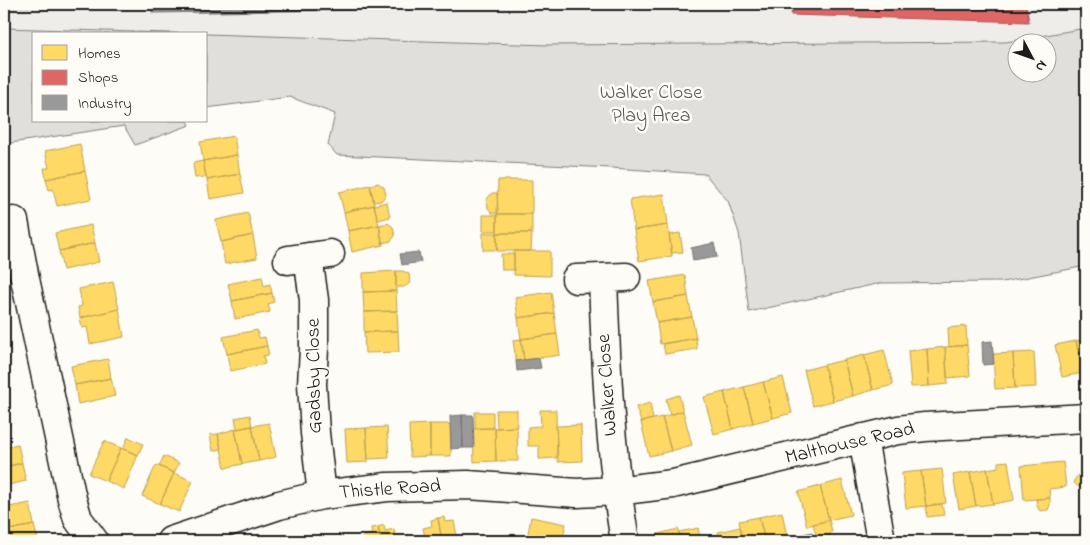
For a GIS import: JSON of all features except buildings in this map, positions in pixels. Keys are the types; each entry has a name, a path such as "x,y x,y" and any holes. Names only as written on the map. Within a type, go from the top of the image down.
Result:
{"street":[{"path":"14,221 24,279 72,500 78,519 94,541"},
{"name":"Gadsby Close","path":"309,257 314,300 312,384 322,495"},
{"name":"Walker Close","path":"602,278 606,377 616,491 624,541"},
{"name":"Malthouse Road","path":"616,491 673,484 729,472 898,430 1086,418"},
{"path":"863,438 881,541"},
{"name":"Thistle Road","path":"171,541 279,505 322,495 387,487 468,485 577,493 616,491"}],"shaded area":[{"path":"4,4 1086,4 1086,28 1058,33 1008,32 1008,42 1006,42 548,45 208,34 208,32 4,28"}],"green space":[{"path":"4,28 137,32 32,32 32,122 188,122 190,125 135,145 124,126 4,144"},
{"name":"Walker Close Play Area","path":"1086,28 1086,266 1002,282 881,283 749,312 739,233 728,201 705,174 337,155 328,145 335,114 290,97 208,108 208,34 548,45 1008,42 1008,82 1058,82 1058,33"}]}
